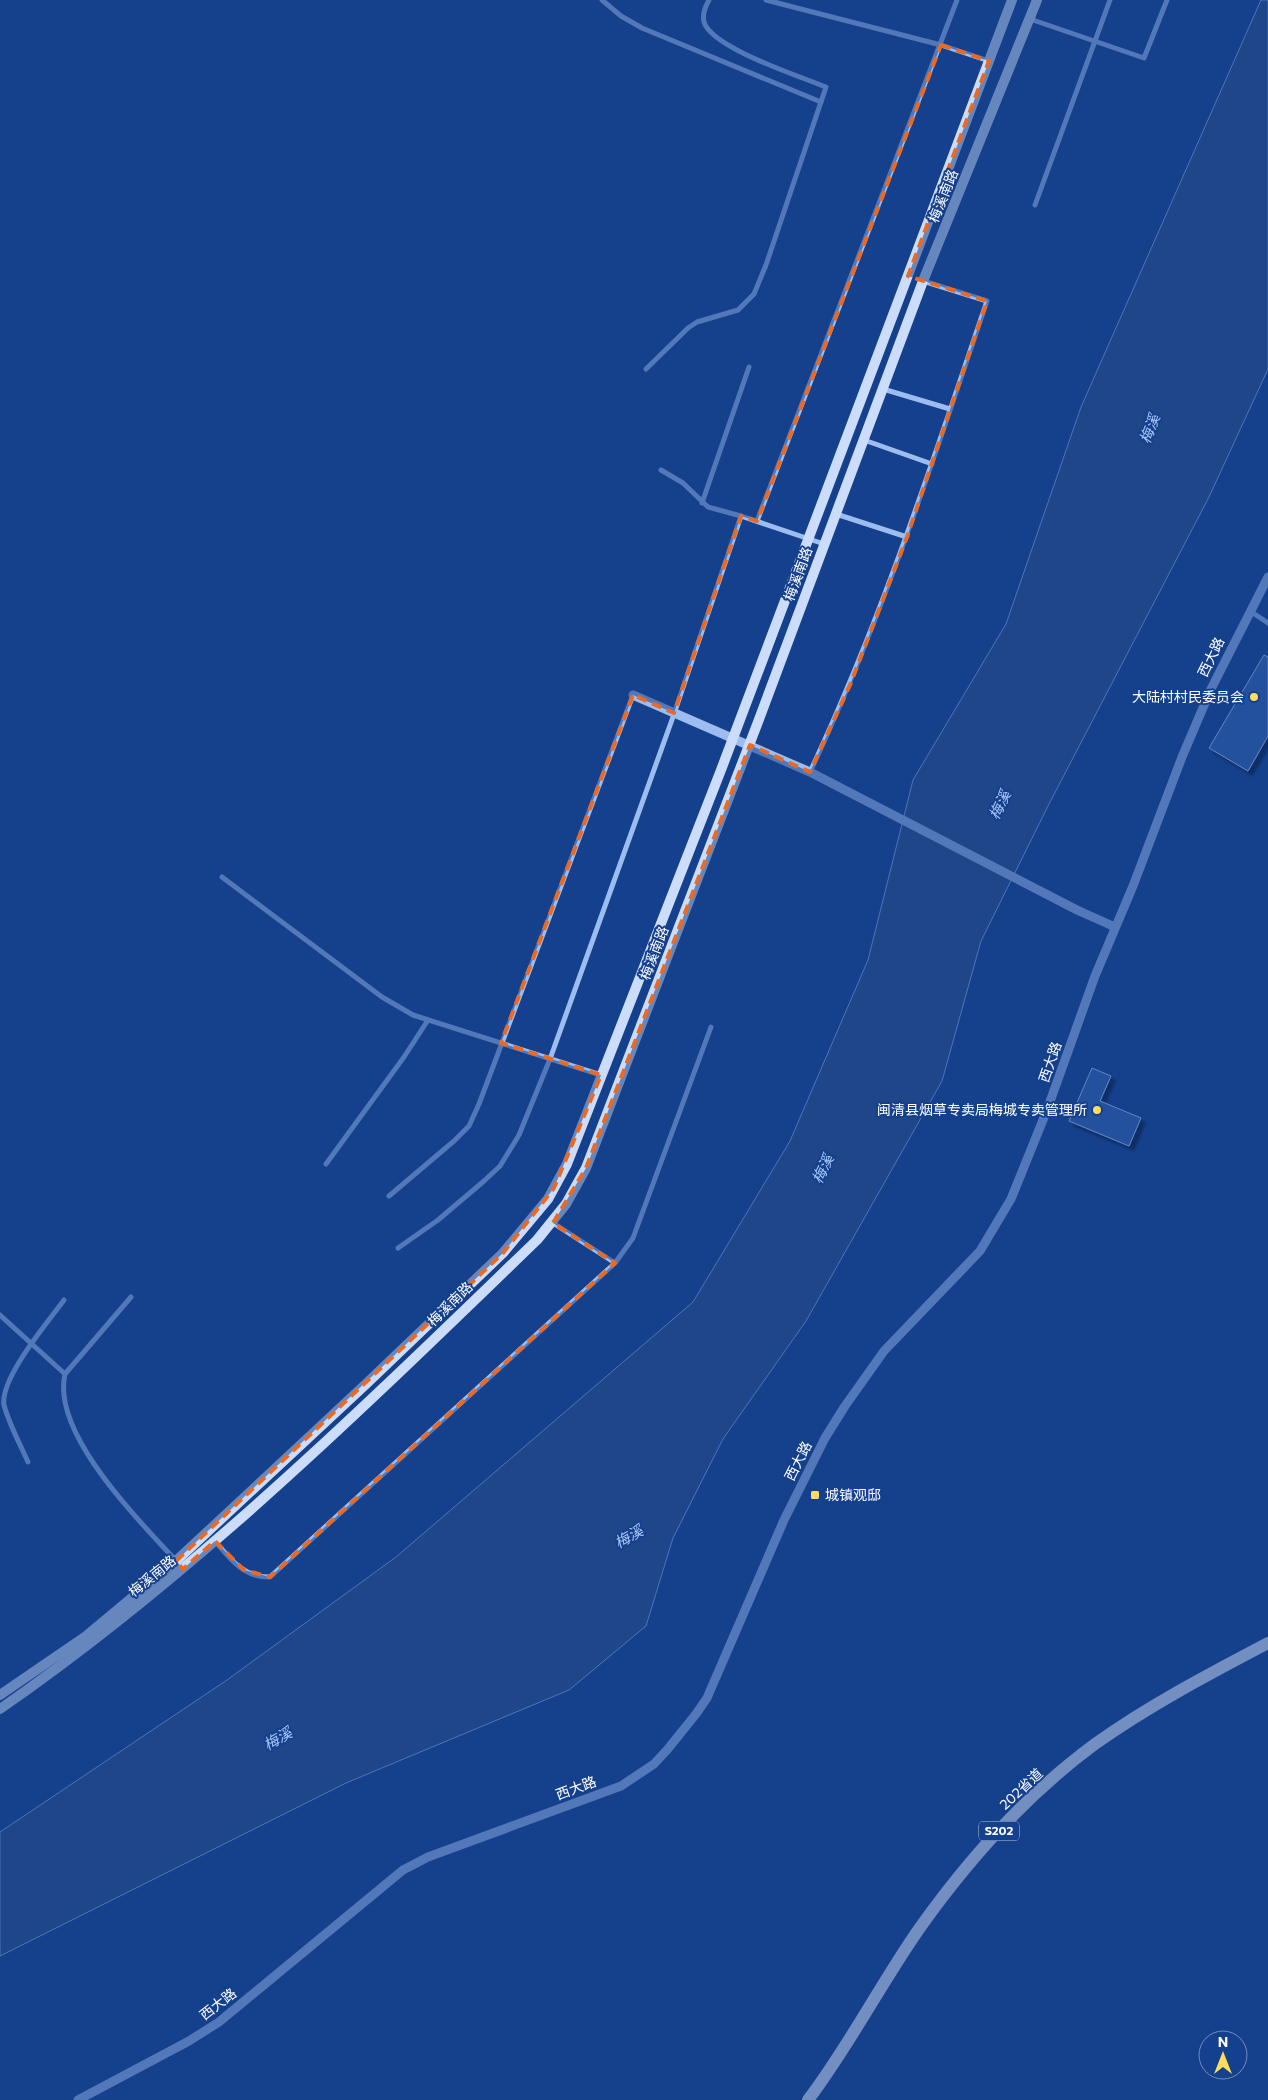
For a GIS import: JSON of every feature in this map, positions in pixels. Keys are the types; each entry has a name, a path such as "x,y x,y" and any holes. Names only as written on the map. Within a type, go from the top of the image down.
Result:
{"main road":[{"name":"梅溪南路","path":"0,1709 61,1667 180,1565 518,1236 554,1188 566,1164 602,1075 733,738 989,61 1010,0"},
{"name":"梅溪南路","path":"0,1695 86,1636 180,1565 215,1542 332,1437 553,1223 566,1204 586,1168 750,745 923,281 1037,0"},
{"name":"202省道","path":"808,2100 931,1912 995,1835 1021,1808 1068,1766 1126,1723 1193,1683 1268,1643"}],"street":[{"path":"602,0 622,16 642,28 821,102"},
{"path":"646,369 688,328 698,322 738,310 754,294 766,265 826,87 740,52 715,38 704,23 705,8 709,0"},
{"path":"766,0 941,46 989,61"},
{"path":"757,521 958,0"},
{"path":"1035,205 1110,0"},
{"path":"1030,19 1144,58 1167,0"},
{"path":"810,772 850,685 907,537 987,301 923,281"},
{"path":"702,503 748,367"},
{"path":"883,388 950,409"},
{"path":"863,440 932,464"},
{"path":"661,470 683,483 708,507 757,521 824,544"},
{"path":"836,514 907,537"},
{"path":"398,1248 460,1203 500,1166 519,1135 550,1058 674,712 741,516"},
{"name":"西大路","path":"78,2100 189,2041 219,2022 403,1870 428,1857 621,1786 638,1776 667,1750 707,1698 784,1520 825,1438 844,1406 872,1366 896,1337 974,1259 1005,1212 1019,1182 1095,976 1133,886 1189,739 1249,611 1268,577"},
{"path":"1249,611 1268,623"},
{"path":"389,1196 469,1126 633,695 810,772 1077,910 1115,926"},
{"path":"222,877 382,997 413,1015 602,1075"},
{"path":"326,1164 404,1057 428,1020"},
{"path":"215,1542 235,1565 261,1577 270,1577 615,1263 633,1238 711,1027"},
{"path":"553,1223 615,1263"},
{"path":"131,1297 66,1374 63,1385 66,1407 92,1460 121,1501 180,1565"},
{"path":"28,1462 3,1405 3,1394 10,1374 64,1300"},
{"path":"0,1315 66,1374"}],"highlighted area":[{"path":"941,45 989,61 908,276 987,301 907,537 850,685 810,772 750,745 586,1168 553,1223 615,1263 270,1577 244,1570 215,1541 183,1569 176,1561 503,1253 554,1188 601,1075 501,1043 633,695 674,713 741,516 757,521"}],"water":[{"name":"梅溪","path":"1261,0 1268,0 1268,369 1209,497 1049,804 981,941 942,1081 806,1321 723,1439 673,1538 646,1626 569,1690 346,1783 0,1956 0,1832 227,1680 396,1557 693,1302 790,1141 868,960 913,780 1006,624 1081,407"}],"building":[{"name":"大陆村村民委员会","path":"1264,655 1268,657 1268,736 1248,771 1209,748"},
{"name":"闽清县烟草专卖局梅城专卖管理所","path":"1092,1068 1111,1076 1100,1101 1141,1118 1129,1146 1069,1121"}],"place":[{"name":"大陆村村民委员会","path":"1254,697"},
{"name":"闽清县烟草专卖局梅城专卖管理所","path":"1097,1110"},
{"name":"城镇观邸","path":"815,1495"}]}
